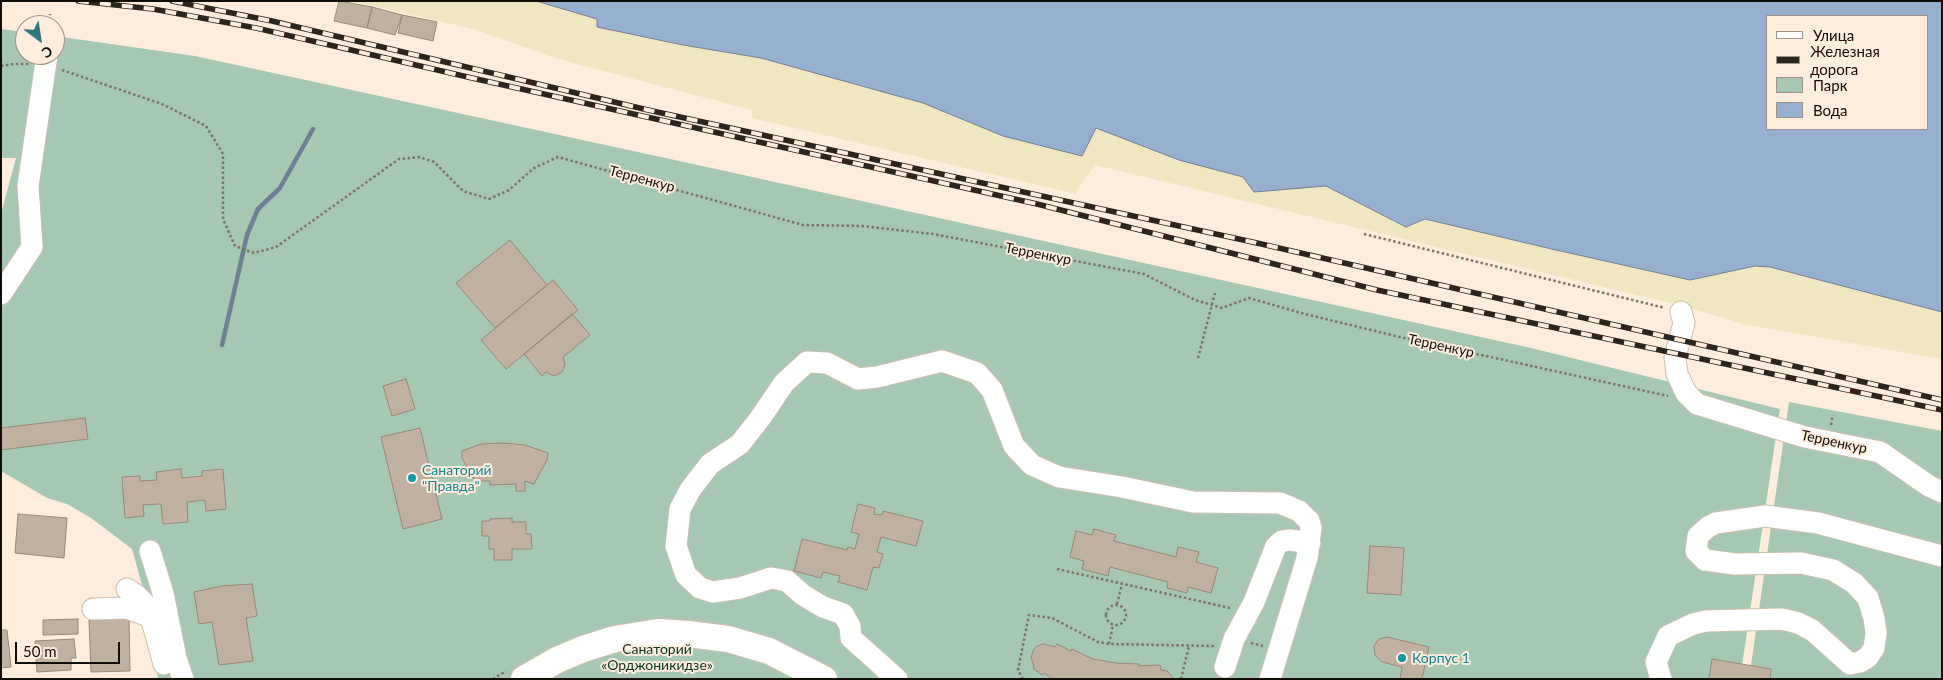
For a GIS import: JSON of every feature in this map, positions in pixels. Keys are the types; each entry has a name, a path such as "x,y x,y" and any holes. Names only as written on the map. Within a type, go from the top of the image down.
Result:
{"main road":[{"path":"524,679 557,660 583,649 616,639 658,632 728,639 770,650 824,679"}],"lane":[{"path":"1,294 32,247 28,186 45,65"},
{"name":"Терренкур","path":"1681,312 1684,323 1675,357 1677,374 1686,393 1698,404 1805,437 1880,452 1928,486 1942,492"},
{"path":"897,679 851,638 850,626 843,614 823,607 803,595 787,582 771,578 740,588 713,592 700,588 686,575 676,546 680,509 690,490 710,464 740,444 761,418 784,383 807,362 827,364 858,378 877,377 942,361 977,373 992,390 1014,446 1032,465 1059,477 1122,487 1193,502 1280,503 1306,516 1311,528 1307,558 1270,679"},
{"path":"1661,679 1656,662 1668,636 1693,624 1706,621 1782,618 1798,622 1812,630 1850,664 1868,658 1874,648 1876,633 1872,611 1868,598 1854,583 1833,570 1801,562 1735,564 1705,560 1696,551 1698,536 1716,523 1765,516 1818,523 1942,556"},
{"path":"1225,667 1234,639 1249,613 1276,546 1282,541 1290,540 1310,543"},
{"path":"150,550 163,592 176,658 183,679"},
{"path":"127,590 136,595 145,604 151,617 168,679"},
{"path":"93,609 127,608 151,617"}],"path":[{"path":"1,66 15,64"},
{"name":"Терренкур","path":"59,65 162,104 206,126 222,154 223,219 235,246 254,253 276,247 400,159 420,157 434,162 463,192 489,199 509,190 534,168 558,157 802,225 862,226 933,234 1144,274 1195,300 1222,308 1249,298 1404,338 1668,396"},
{"path":"1364,234 1681,312"},
{"path":"1198,358 1215,293"},
{"path":"1057,569 1249,613"},
{"path":"1117,605 1122,584"},
{"path":"1117,605 1124,609 1126,618 1122,624 1113,625 1106,619 1106,612 1110,607 1117,605"},
{"path":"1023,679 1018,670 1029,615 1052,618 1098,642 1109,644 1189,646 1181,679"},
{"path":"1109,644 1113,625"}],"green space":[{"name":"Санаторий «Орджоникидзе»","path":"1,29 15,31 15,65 65,65 65,37 195,56 1531,348 1780,409 1740,679 158,679 151,617 132,549 91,518 67,504 47,498 1,471 1,214 16,158 1,158"},
{"path":"1789,402 1942,431 1942,679 1749,679"}],"sand":[{"path":"353,1 536,1 597,19 597,27 683,45 761,58 923,103 1003,136 1081,156 1095,128 1179,160 1243,177 1254,192 1326,186 1406,227 1425,219 1690,280 1755,266 1770,267 1942,312 1942,359 1743,324 1691,308 1095,165 1077,189 1076,194 752,118 752,110 562,60 473,29"}],"water":[{"path":"536,1 1942,1 1942,312 1770,267 1755,266 1690,280 1425,219 1406,227 1326,186 1254,192 1243,177 1179,160 1096,128 1082,156 1003,136 923,103 761,58 683,45 597,27 597,19"}],"building":[{"path":"339,1 372,7 367,28 334,21"},
{"path":"372,7 402,15 395,35 367,28"},
{"path":"402,15 437,22 433,41 398,33"},
{"path":"510,240 547,285 495,328 456,283"},
{"path":"553,280 578,310 506,369 481,340"},
{"path":"572,314 590,335 563,357 565,364 562,372 554,376 546,372 542,376 524,354"},
{"path":"406,379 415,409 392,416 383,386"},
{"path":"85,418 88,439 1,450 1,428"},
{"name":"Санаторий \"Правда\"","path":"420,428 442,519 403,529 381,437"},
{"name":"Санаторий \"Правда\"","path":"481,444 525,445 548,453 547,460 534,484 525,481 525,491 516,491 516,484 490,485 490,481 475,481 462,458 462,451"},
{"path":"181,469 182,478 202,476 202,471 223,469 226,509 206,511 205,500 187,502 188,522 163,524 161,504 143,505 144,516 125,518 122,477 140,476 140,481 157,480 156,472"},
{"path":"858,504 875,508 874,514 882,515 883,511 923,521 916,546 881,537 877,552 883,554 879,568 873,567 867,590 838,582 840,576 823,572 821,578 794,571 802,539 847,550 848,547 855,549 859,534 851,532"},
{"path":"18,514 67,518 64,558 15,553"},
{"name":"Санаторий \"Правда\"","path":"512,518 512,522 526,522 526,534 531,534 532,549 512,549 512,560 494,560 494,549 489,549 489,536 482,536 482,521"},
{"path":"1094,529 1116,535 1114,541 1176,557 1178,547 1199,552 1196,562 1218,568 1211,593 1188,587 1187,593 1167,588 1168,582 1110,567 1108,576 1082,569 1084,561 1070,557 1076,531 1092,535"},
{"path":"1370,546 1404,548 1401,595 1367,593"},
{"path":"252,584 257,616 246,618 253,661 219,665 212,622 199,624 194,592 222,586"},
{"path":"78,619 78,634 43,635 43,620"},
{"path":"129,619 130,671 91,672 89,620"},
{"path":"1,630 7,630 11,667 1,668"},
{"name":"Корпус 1","path":"1387,637 1429,647 1422,679 1400,679 1402,667 1382,662 1375,655 1374,646 1379,639"},
{"path":"74,639 76,658 71,658 71,670 37,672 35,641"},
{"path":"1043,644 1055,647 1057,644 1093,659 1139,664 1139,666 1160,665 1161,670 1167,671 1174,679 1053,679 1044,673 1042,675 1033,668 1031,658 1033,651 1037,646"},
{"path":"1712,659 1771,669 1770,679 1709,679"}],"waterway":[{"path":"222,345 247,235 258,209 280,188 313,129"}],"railway":[{"path":"78,1 153,9 256,28 1037,204 1377,290 1942,410"},
{"path":"172,1 272,21 648,110 1257,243 1942,400"}],"place":[{"name":"Санаторий \"Правда\"","path":"412,478"},
{"name":"Корпус 1","path":"1402,658"}]}
